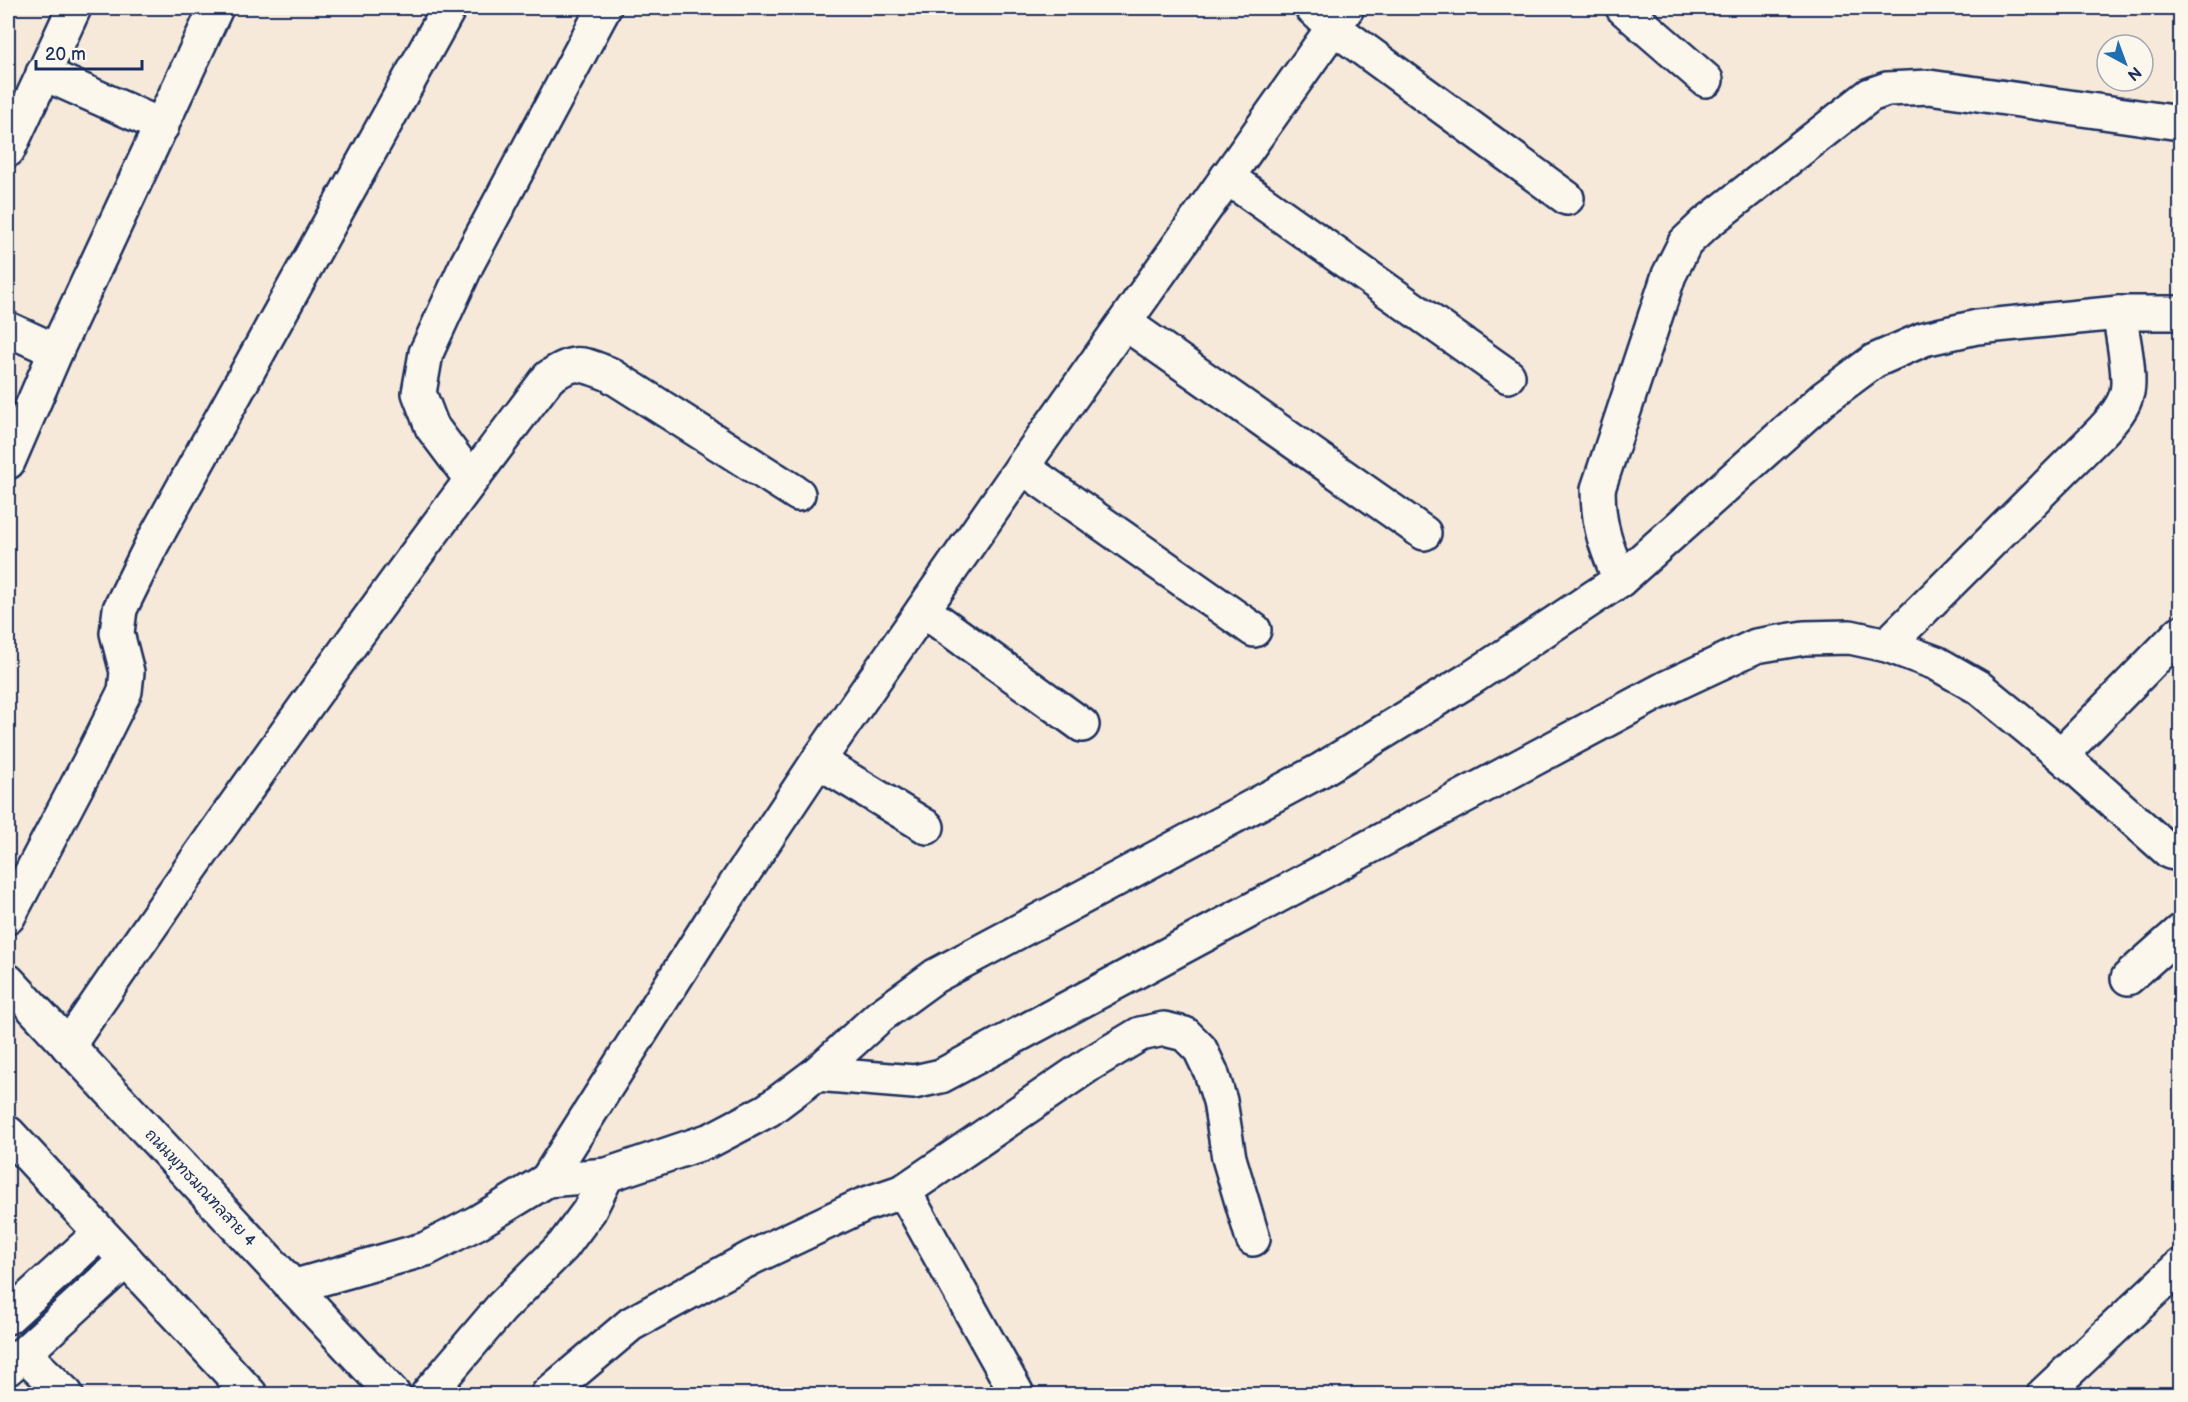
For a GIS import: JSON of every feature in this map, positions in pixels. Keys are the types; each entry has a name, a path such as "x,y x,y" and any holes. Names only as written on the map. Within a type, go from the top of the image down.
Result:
{"street":[{"path":"8,150 74,8"},
{"path":"8,462 56,351 216,8"},
{"path":"8,917 125,691 127,672 117,633 120,609 152,543 449,8"},
{"path":"471,479 432,427 419,393 426,353 467,264 604,8"},
{"path":"1623,8 1706,80"},
{"path":"547,1180 714,917 818,761 1227,177 1331,14 1567,198"},
{"path":"43,73 162,126"},
{"path":"1620,580 1602,535 1598,512 1598,489 1669,275 1685,243 1705,224 1870,95 1887,89 1929,87 2181,123"},
{"path":"1227,177 1508,376"},
{"path":"1887,645 2102,431 2118,411 2127,392 2126,354 2119,313"},
{"path":"292,1287 426,1249 477,1222 547,1180 607,1175 711,1140 768,1110 816,1074 880,1016 935,976 1321,770 1470,680 1620,580 1824,398 1874,361 1924,339 1977,327 2119,313 2181,313"},
{"path":"1125,323 1424,533"},
{"path":"8,329 56,351"},
{"path":"68,1046 205,845 471,479 549,377 565,366 582,364 609,374 798,494"},
{"path":"1022,467 1254,630"},
{"path":"922,610 1082,725"},
{"path":"2061,755 2181,633"},
{"path":"816,1074 914,1082 941,1076 1666,688 1756,646 1804,638 1850,637 1887,645 1936,663 1978,687 2061,755 2170,852 2181,854"},
{"path":"818,761 927,827"},
{"path":"2128,978 2181,932"},
{"name":"ถนนพุทธมณฑลสาย 4","path":"8,981 393,1395"},
{"path":"548,1395 631,1324 751,1258 863,1205 904,1191 1090,1064 1140,1034 1164,1029 1185,1034 1200,1049 1211,1072 1220,1101 1229,1158 1253,1239"},
{"path":"8,1133 250,1395"},
{"path":"428,1395 501,1308 563,1246 590,1211 607,1175"},
{"path":"904,1191 1017,1395"},
{"path":"8,1317 100,1233"},
{"path":"66,1395 16,1361 126,1260"},
{"path":"2044,1395 2181,1266"}]}
